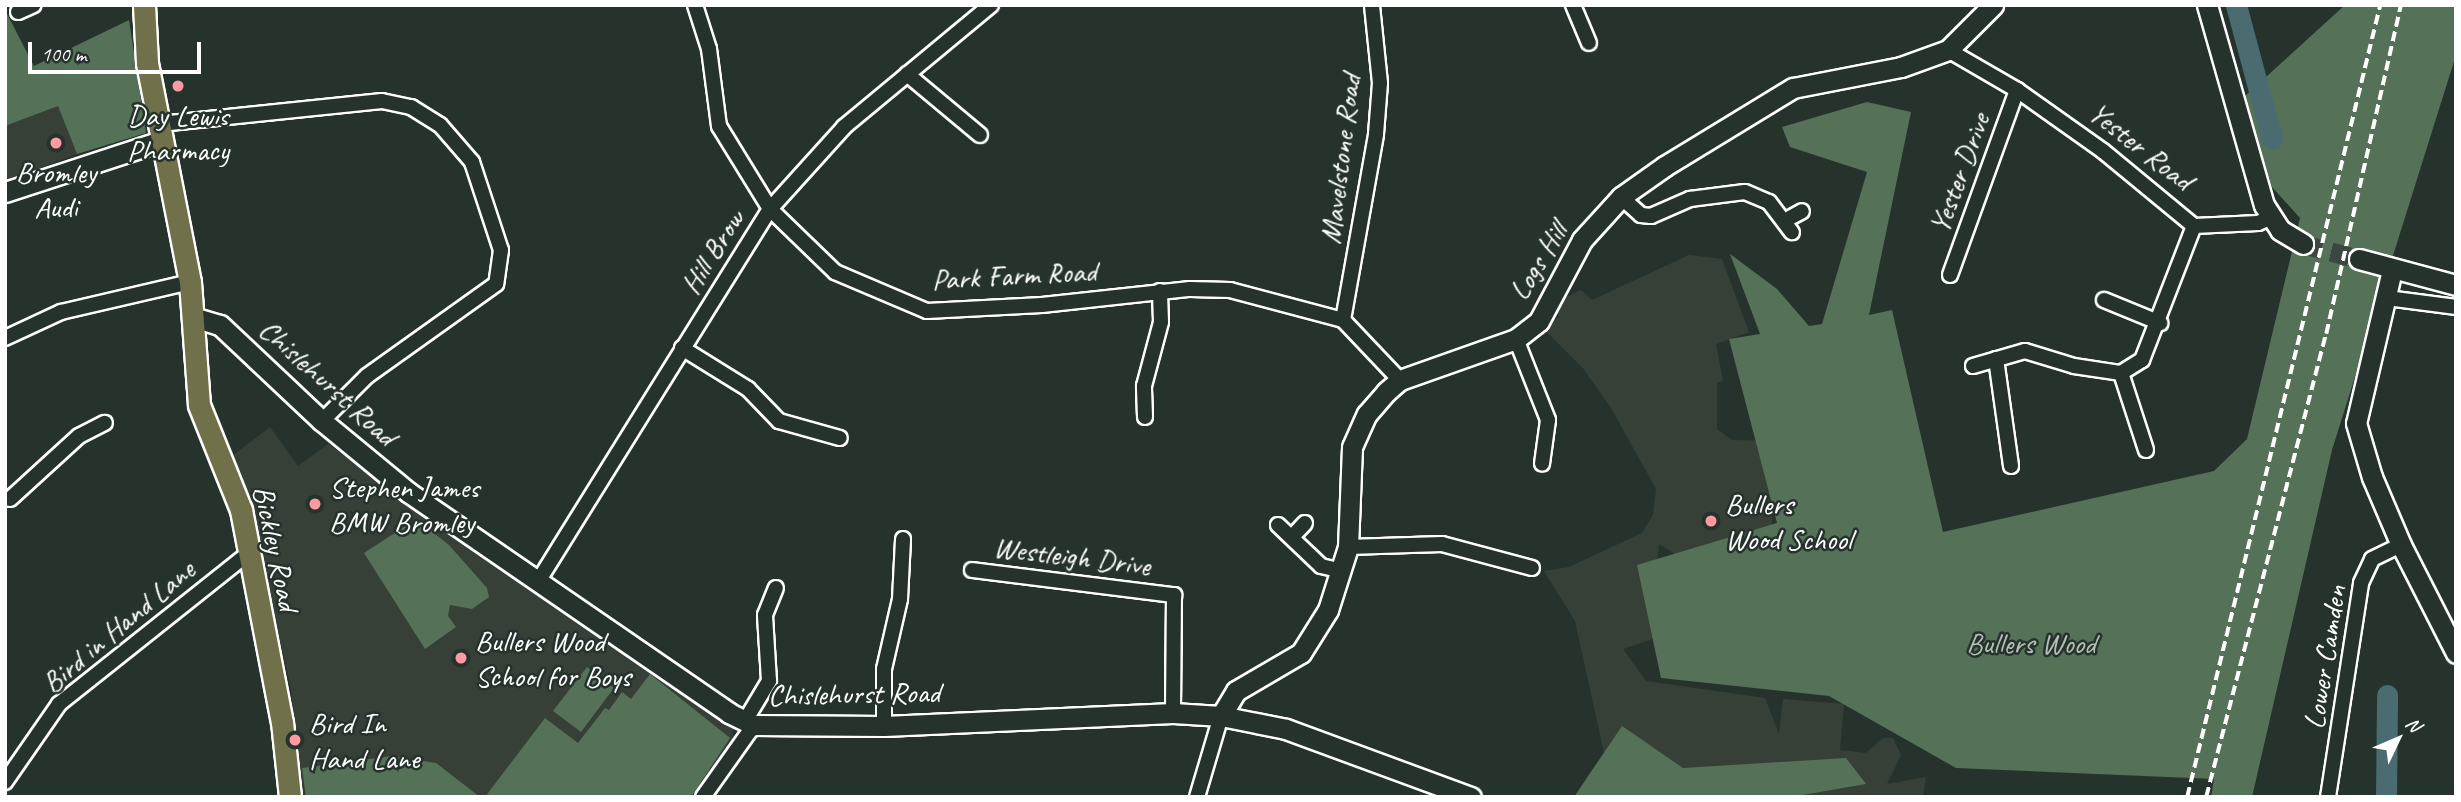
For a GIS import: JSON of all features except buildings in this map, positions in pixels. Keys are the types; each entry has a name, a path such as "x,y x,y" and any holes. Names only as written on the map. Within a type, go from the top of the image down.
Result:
{"main road":[{"name":"Bickley Road","path":"144,5 147,62 190,282 199,405 232,483 249,553 282,722 290,797"}],"street":[{"path":"18,12 34,5"},
{"name":"Park Farm Road","path":"695,5 709,49 719,126 770,209 835,272 927,311 1042,305 1160,291 1230,290 1343,320"},
{"name":"Hill Brow","path":"539,580 770,209 845,127 991,5"},
{"name":"Mavelstone Road","path":"1343,320 1376,134 1380,83 1372,5"},
{"path":"1573,5 1590,43"},
{"name":"Logs Hill","path":"1221,716 1236,691 1284,665 1310,643 1342,571 1348,547 1352,447 1367,414 1400,380 1516,339 1539,321 1582,240 1621,197 1793,88 1901,67 1948,50 1993,5"},
{"path":"2207,5 2241,136 2270,218 2302,244"},
{"name":"Yester Road","path":"1948,50 2017,90 2103,151 2194,226 2258,223 2270,218"},
{"path":"907,75 980,135"},
{"name":"Yester Drive","path":"1950,275 2017,90"},
{"path":"5,192 160,133 399,103 447,131 472,162 501,250 496,284 367,376 322,421"},
{"path":"1621,197 1640,215 1651,216 1690,198 1745,192 1769,202 1789,226 1802,211"},
{"path":"1973,366 2025,351 2074,366 2121,373 2142,360 2160,323 2194,226"},
{"path":"2359,258 2392,270 2456,285"},
{"path":"2392,270 2356,423 2372,477 2401,545 2456,653"},
{"path":"5,338 61,312 190,282"},
{"path":"1145,417 1144,386 1161,322 1160,291"},
{"path":"2387,298 2456,307"},
{"path":"2104,300 2160,323"},
{"name":"Chislehurst Road","path":"193,317 220,325 322,421 408,492 750,723 884,726 1173,713 1221,716 1299,734 1465,795"},
{"path":"1343,320 1400,380"},
{"path":"1516,339 1548,420 1542,464"},
{"path":"682,348 748,390 779,421 840,438"},
{"path":"1996,359 2011,466"},
{"path":"2121,373 2146,450"},
{"path":"7,499 79,436 105,423"},
{"path":"1292,537 1305,523"},
{"path":"1278,525 1321,566 1342,571"},
{"path":"884,726 884,669 900,598 903,539"},
{"path":"1348,547 1442,544 1532,568"},
{"name":"Lower Camden","path":"2328,797 2361,583 2372,559 2401,545"},
{"name":"Bird in Hand Lane","path":"5,782 59,704 249,553"},
{"name":"Westleigh Drive","path":"972,570 1174,595 1173,713"},
{"path":"703,797 750,723 769,681 765,615 776,588"},
{"path":"1197,797 1221,716"}],"shaded area":[{"path":"58,105 77,154 5,181 5,126"},
{"name":"Bullers Wood School","path":"1689,255 1722,259 1749,332 1716,344 1723,381 1717,383 1717,429 1732,440 1772,441 1772,549 1680,557 1659,544 1657,560 1679,630 1623,649 1646,681 1765,698 1779,734 1783,699 1844,704 1840,750 1866,753 1883,738 1893,738 1901,755 1887,784 1926,777 1923,797 1595,797 1599,789 1586,778 1604,753 1575,621 1544,571 1569,567 1642,533 1653,515 1656,489 1611,408 1582,367 1544,329 1559,316 1554,312 1566,297 1581,290 1592,300"},
{"name":"Bullers Wood School for Boys","path":"270,427 298,466 328,444 722,718 733,728 732,746 696,797 302,797 291,689 247,494 232,456"}],"green space":[{"name":"Bullers Wood","path":"2345,5 2456,5 2456,55 2332,450 2252,797 2211,797 2214,779 1956,768 1829,696 1661,678 1637,565 1777,523 1729,339 1760,334 1730,254 1777,289 1809,326 1822,324 1867,172 1790,147 1782,127 1867,102 1911,112 1869,315 1892,310 1943,532 2214,471 2247,439 2300,218 2272,187 2244,97"},
{"path":"5,10 34,66 129,20 146,133 77,154 58,106 5,126"},
{"path":"407,525 425,526 449,545 487,588 489,597 472,609 450,605 448,616 456,627 425,649 364,553"},
{"path":"587,667 614,688 581,732 553,711"},
{"path":"650,674 730,738 691,797 485,797 545,718 578,743 605,708 609,710 622,692 631,699"},
{"path":"1622,726 1683,768 1846,758 1866,784 1791,797 1574,797"},
{"path":"392,756 436,763 480,797 306,797 302,768"}],"waterway":[{"path":"2236,5 2272,139"},
{"path":"2386,797 2387,695"}],"tunnel":[{"path":"2303,244 2359,259"}],"railway":[{"path":"2187,797 2380,5"},
{"path":"2206,797 2326,334 2401,5"}],"place":[{"name":"Day Lewis Pharmacy","path":"178,86"},
{"name":"Bromley Audi","path":"56,143"},
{"name":"Stephen James BMW Bromley","path":"315,504"},
{"name":"Bullers Wood School","path":"1711,521"},
{"name":"Bullers Wood School for Boys","path":"461,658"},
{"name":"Bird In Hand Lane","path":"295,740"}]}
